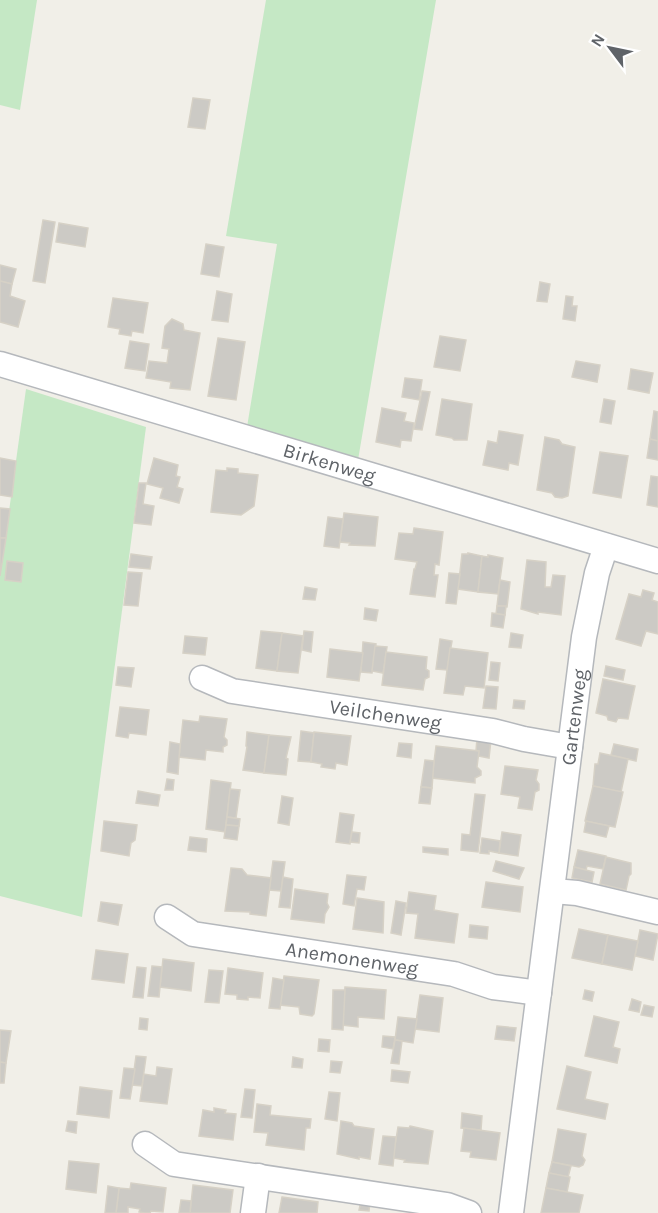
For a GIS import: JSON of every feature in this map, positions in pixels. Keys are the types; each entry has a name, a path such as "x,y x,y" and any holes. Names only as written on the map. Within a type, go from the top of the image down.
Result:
{"street":[{"name":"Birkenweg","path":"0,364 658,561"},
{"name":"Gartenweg","path":"511,1213 586,621 606,546"},
{"name":"Veilchenweg","path":"202,678 232,691 493,731 546,744 570,747"},
{"path":"553,891 577,893 658,912"},
{"name":"Anemonenweg","path":"167,917 193,934 454,974 493,987 539,993"},
{"path":"145,1144 174,1164 447,1205 469,1213"},
{"path":"253,1213 258,1176"}],"green space":[{"path":"0,0 37,0 20,110 0,105"},
{"path":"266,0 436,0 358,460 247,427 277,244 226,236"},
{"path":"26,389 146,427 82,917 0,896 0,576"}],"building":[{"path":"193,98 210,100 205,129 188,127"},
{"path":"43,220 55,222 45,283 33,281"},
{"path":"59,223 88,228 85,247 56,242"},
{"path":"206,244 224,247 219,277 201,274"},
{"path":"0,265 16,269 12,284 0,281"},
{"path":"0,281 12,284 10,296 25,301 18,327 0,322"},
{"path":"540,282 550,284 547,302 537,301"},
{"path":"217,291 232,294 228,322 212,320"},
{"path":"566,296 573,297 572,306 577,306 575,321 563,319"},
{"path":"113,298 148,303 143,333 132,331 131,336 119,334 120,329 108,327"},
{"path":"172,319 183,324 184,330 200,333 190,390 170,388 171,382 146,378 149,361 167,363 169,349 162,348 165,326"},
{"path":"440,336 466,340 460,371 434,367"},
{"path":"218,338 245,342 236,400 208,396"},
{"path":"130,341 149,344 145,371 125,368"},
{"path":"576,361 600,365 597,382 572,377"},
{"path":"631,369 653,373 649,393 628,389"},
{"path":"405,378 422,380 419,400 402,397"},
{"path":"422,391 430,392 422,430 414,429"},
{"path":"442,399 472,404 467,440 454,440 436,435"},
{"path":"604,399 615,401 611,424 600,422"},
{"path":"382,408 406,413 404,421 414,423 411,441 401,440 400,447 376,442"},
{"path":"654,411 658,412 658,441 650,439"},
{"path":"499,431 523,435 518,465 509,463 508,470 483,465 488,441 497,443"},
{"path":"545,437 575,447 568,496 562,498 537,490"},
{"path":"650,439 658,441 658,460 647,458"},
{"path":"600,452 628,456 621,498 593,493"},
{"path":"0,458 16,461 12,497 0,495"},
{"path":"154,458 178,465 176,476 180,477 177,487 183,489 179,503 160,498 163,488 147,484"},
{"path":"227,468 238,469 238,473 258,475 254,506 241,515 211,512 216,470 227,471"},
{"path":"651,476 658,477 658,507 647,505"},
{"path":"139,483 146,483 143,504 154,506 151,525 134,523"},
{"path":"0,508 10,509 6,538 0,538"},
{"path":"344,513 378,517 375,546 349,545 350,543 340,542"},
{"path":"328,517 343,519 339,548 324,546"},
{"path":"414,528 443,532 439,565 435,564 434,575 438,575 435,597 410,594 417,562 395,559 399,533 413,534"},
{"path":"0,538 6,538 0,576"},
{"path":"131,554 152,557 150,569 129,567"},
{"path":"462,554 482,556 478,592 458,589"},
{"path":"488,555 503,558 498,594 478,592 482,556 488,557"},
{"path":"527,560 546,562 545,587 551,587 553,575 565,576 561,615 538,612 538,614 521,609"},
{"path":"7,561 23,563 21,582 5,580"},
{"path":"128,572 142,573 138,606 124,605"},
{"path":"449,573 460,574 456,604 446,603"},
{"path":"500,580 510,582 507,607 497,606"},
{"path":"305,587 317,589 315,600 303,599"},
{"path":"643,590 654,593 652,600 658,602 658,634 646,631 641,646 616,639 629,594 641,597"},
{"path":"497,606 506,606 505,615 496,614"},
{"path":"365,608 378,610 376,621 364,619"},
{"path":"492,613 505,615 503,628 491,626"},
{"path":"261,631 282,633 277,671 256,668"},
{"path":"304,631 313,632 311,652 302,650"},
{"path":"282,633 303,636 298,673 277,671"},
{"path":"511,633 523,635 521,648 509,647"},
{"path":"185,636 207,638 205,655 183,653"},
{"path":"440,639 452,641 447,670 436,669"},
{"path":"363,642 376,644 372,673 361,672"},
{"path":"375,646 387,647 383,673 372,671"},
{"path":"450,648 488,653 484,688 465,686 463,695 444,693"},
{"path":"330,649 363,653 359,681 327,677"},
{"path":"386,652 427,657 426,669 429,671 429,677 425,679 423,690 382,685"},
{"path":"491,662 500,663 498,681 489,680"},
{"path":"606,666 625,670 623,680 604,676"},
{"path":"118,667 134,668 131,687 116,685"},
{"path":"603,679 635,686 628,719 618,718 616,722 596,713"},
{"path":"486,686 498,687 496,709 483,708"},
{"path":"514,700 525,701 524,709 513,708"},
{"path":"120,707 149,710 146,735 129,733 128,738 116,736"},
{"path":"200,716 227,719 224,737 227,745 223,747 223,752 206,750 205,760 179,757 183,720 199,722"},
{"path":"301,731 314,733 311,762 298,761"},
{"path":"247,732 269,735 264,773 243,770"},
{"path":"314,732 351,736 347,765 336,763 335,769 321,767 322,764 311,762"},
{"path":"269,735 291,737 286,758 288,759 286,775 264,773"},
{"path":"477,738 491,740 489,758 478,756"},
{"path":"170,742 180,744 178,774 167,772"},
{"path":"399,743 412,744 411,758 397,756"},
{"path":"614,744 638,749 636,761 611,755"},
{"path":"436,746 479,751 477,767 481,775 475,778 475,783 432,778"},
{"path":"600,753 628,759 621,792 593,786 595,764 598,764"},
{"path":"425,760 434,761 432,788 421,787"},
{"path":"505,766 538,770 536,780 539,790 535,792 532,810 518,808 520,797 501,794"},
{"path":"167,779 174,780 173,790 165,790"},
{"path":"211,780 231,783 225,832 206,829"},
{"path":"593,786 623,792 615,827 585,821"},
{"path":"421,787 432,788 430,804 419,803"},
{"path":"230,789 240,790 236,818 227,817"},
{"path":"138,791 160,795 158,806 136,803"},
{"path":"475,794 485,795 478,852 461,850 462,834 470,835"},
{"path":"282,796 293,798 289,825 278,823"},
{"path":"340,813 354,815 350,844 336,842"},
{"path":"227,817 240,819 239,826 226,825"},
{"path":"104,821 137,825 135,840 131,843 129,856 101,851"},
{"path":"586,821 609,826 606,837 584,832"},
{"path":"226,825 239,826 237,840 224,838"},
{"path":"352,832 360,833 359,843 350,842"},
{"path":"502,832 521,835 518,856 499,853"},
{"path":"190,837 207,839 206,852 188,850"},
{"path":"482,838 500,841 499,853 489,851 489,854 480,853"},
{"path":"423,847 448,849 448,855 423,852"},
{"path":"578,850 606,856 603,869 587,866 586,870 574,867"},
{"path":"606,857 631,863 631,874 626,890 600,884"},
{"path":"273,861 285,862 281,891 269,890"},
{"path":"496,861 524,868 519,879 493,871"},
{"path":"574,867 594,872 592,882 572,878"},
{"path":"231,868 242,869 247,875 271,878 266,916 250,914 250,912 225,911"},
{"path":"347,875 366,877 364,890 357,889 354,906 343,904"},
{"path":"283,877 293,879 290,908 279,907"},
{"path":"486,882 523,887 520,912 482,907"},
{"path":"295,889 328,894 329,907 324,923 291,919"},
{"path":"409,892 436,896 434,910 458,914 454,943 415,938 418,914 406,913"},
{"path":"357,898 384,902 383,933 353,929"},
{"path":"396,901 406,903 401,935 391,933"},
{"path":"101,902 122,905 118,925 98,921"},
{"path":"470,925 488,927 487,939 469,937"},
{"path":"579,929 608,935 602,964 572,958"},
{"path":"640,930 658,934 653,960 635,956"},
{"path":"608,935 638,941 632,970 602,964"},
{"path":"96,950 128,954 124,983 92,979"},
{"path":"163,959 194,963 191,991 160,987"},
{"path":"152,966 162,967 159,997 148,996"},
{"path":"137,967 146,968 143,998 133,997"},
{"path":"228,968 263,973 260,998 237,999 237,995 225,994"},
{"path":"209,970 223,971 219,1003 205,1002"},
{"path":"284,976 319,980 312,1016 300,1014 299,1007 280,1005"},
{"path":"273,978 284,980 280,1009 269,1008"},
{"path":"345,987 386,990 384,1019 358,1017 358,1027 342,1025"},
{"path":"333,990 345,990 343,1030 332,1029"},
{"path":"585,990 594,992 592,1001 583,999"},
{"path":"420,995 443,998 439,1032 415,1029"},
{"path":"632,999 641,1002 639,1012 629,1010"},
{"path":"644,1005 654,1007 652,1017 641,1015"},
{"path":"594,1016 619,1022 613,1047 620,1049 617,1063 585,1056"},
{"path":"398,1017 417,1019 413,1043 395,1040"},
{"path":"140,1018 148,1019 147,1030 139,1029"},
{"path":"497,1026 516,1028 514,1041 495,1039"},
{"path":"0,1030 11,1031 6,1063 0,1062"},
{"path":"383,1036 395,1037 393,1049 382,1047"},
{"path":"319,1039 330,1040 329,1052 318,1051"},
{"path":"395,1040 402,1041 399,1064 391,1063"},
{"path":"136,1056 146,1057 142,1086 132,1085"},
{"path":"293,1057 303,1059 302,1068 292,1067"},
{"path":"331,1061 342,1062 340,1073 330,1072"},
{"path":"0,1062 6,1063 4,1083 0,1083"},
{"path":"567,1066 591,1072 585,1099 608,1104 605,1119 557,1109"},
{"path":"157,1067 172,1069 167,1104 140,1101 144,1074 156,1076"},
{"path":"124,1068 135,1069 130,1099 120,1098"},
{"path":"392,1070 410,1072 408,1083 391,1081"},
{"path":"80,1087 112,1091 109,1118 77,1114"},
{"path":"245,1089 255,1090 252,1118 241,1117"},
{"path":"329,1092 340,1093 337,1121 325,1119"},
{"path":"257,1104 271,1106 270,1115 311,1119 310,1128 306,1128 304,1150 266,1145 268,1133 254,1132"},
{"path":"214,1108 226,1110 225,1113 236,1114 233,1140 199,1136 203,1110 214,1112"},
{"path":"462,1113 482,1116 481,1130 461,1128"},
{"path":"68,1121 77,1122 76,1133 66,1131"},
{"path":"341,1121 374,1129 370,1159 337,1154"},
{"path":"410,1126 433,1131 428,1164 404,1162 405,1160 393,1158 398,1127 409,1128"},
{"path":"464,1128 500,1133 496,1160 470,1157 471,1152 461,1151"},
{"path":"558,1129 586,1134 582,1156 585,1160 583,1165 579,1167 552,1162"},
{"path":"383,1136 396,1137 393,1166 379,1164"},
{"path":"69,1161 99,1164 96,1193 66,1189"},
{"path":"552,1162 571,1166 568,1177 549,1173"},
{"path":"549,1173 570,1177 567,1192 546,1188"},
{"path":"131,1183 166,1188 163,1212 145,1213 139,1212 140,1209 128,1207 128,1213 116,1213 119,1188 130,1189"},
{"path":"193,1185 233,1190 230,1213 190,1213"},
{"path":"108,1186 119,1188 116,1213 105,1213"},
{"path":"546,1188 583,1195 579,1213 541,1213"},
{"path":"282,1197 318,1202 317,1213 279,1213"},
{"path":"181,1200 191,1201 190,1213 179,1213"},
{"path":"361,1201 370,1202 369,1211 359,1210"}]}
